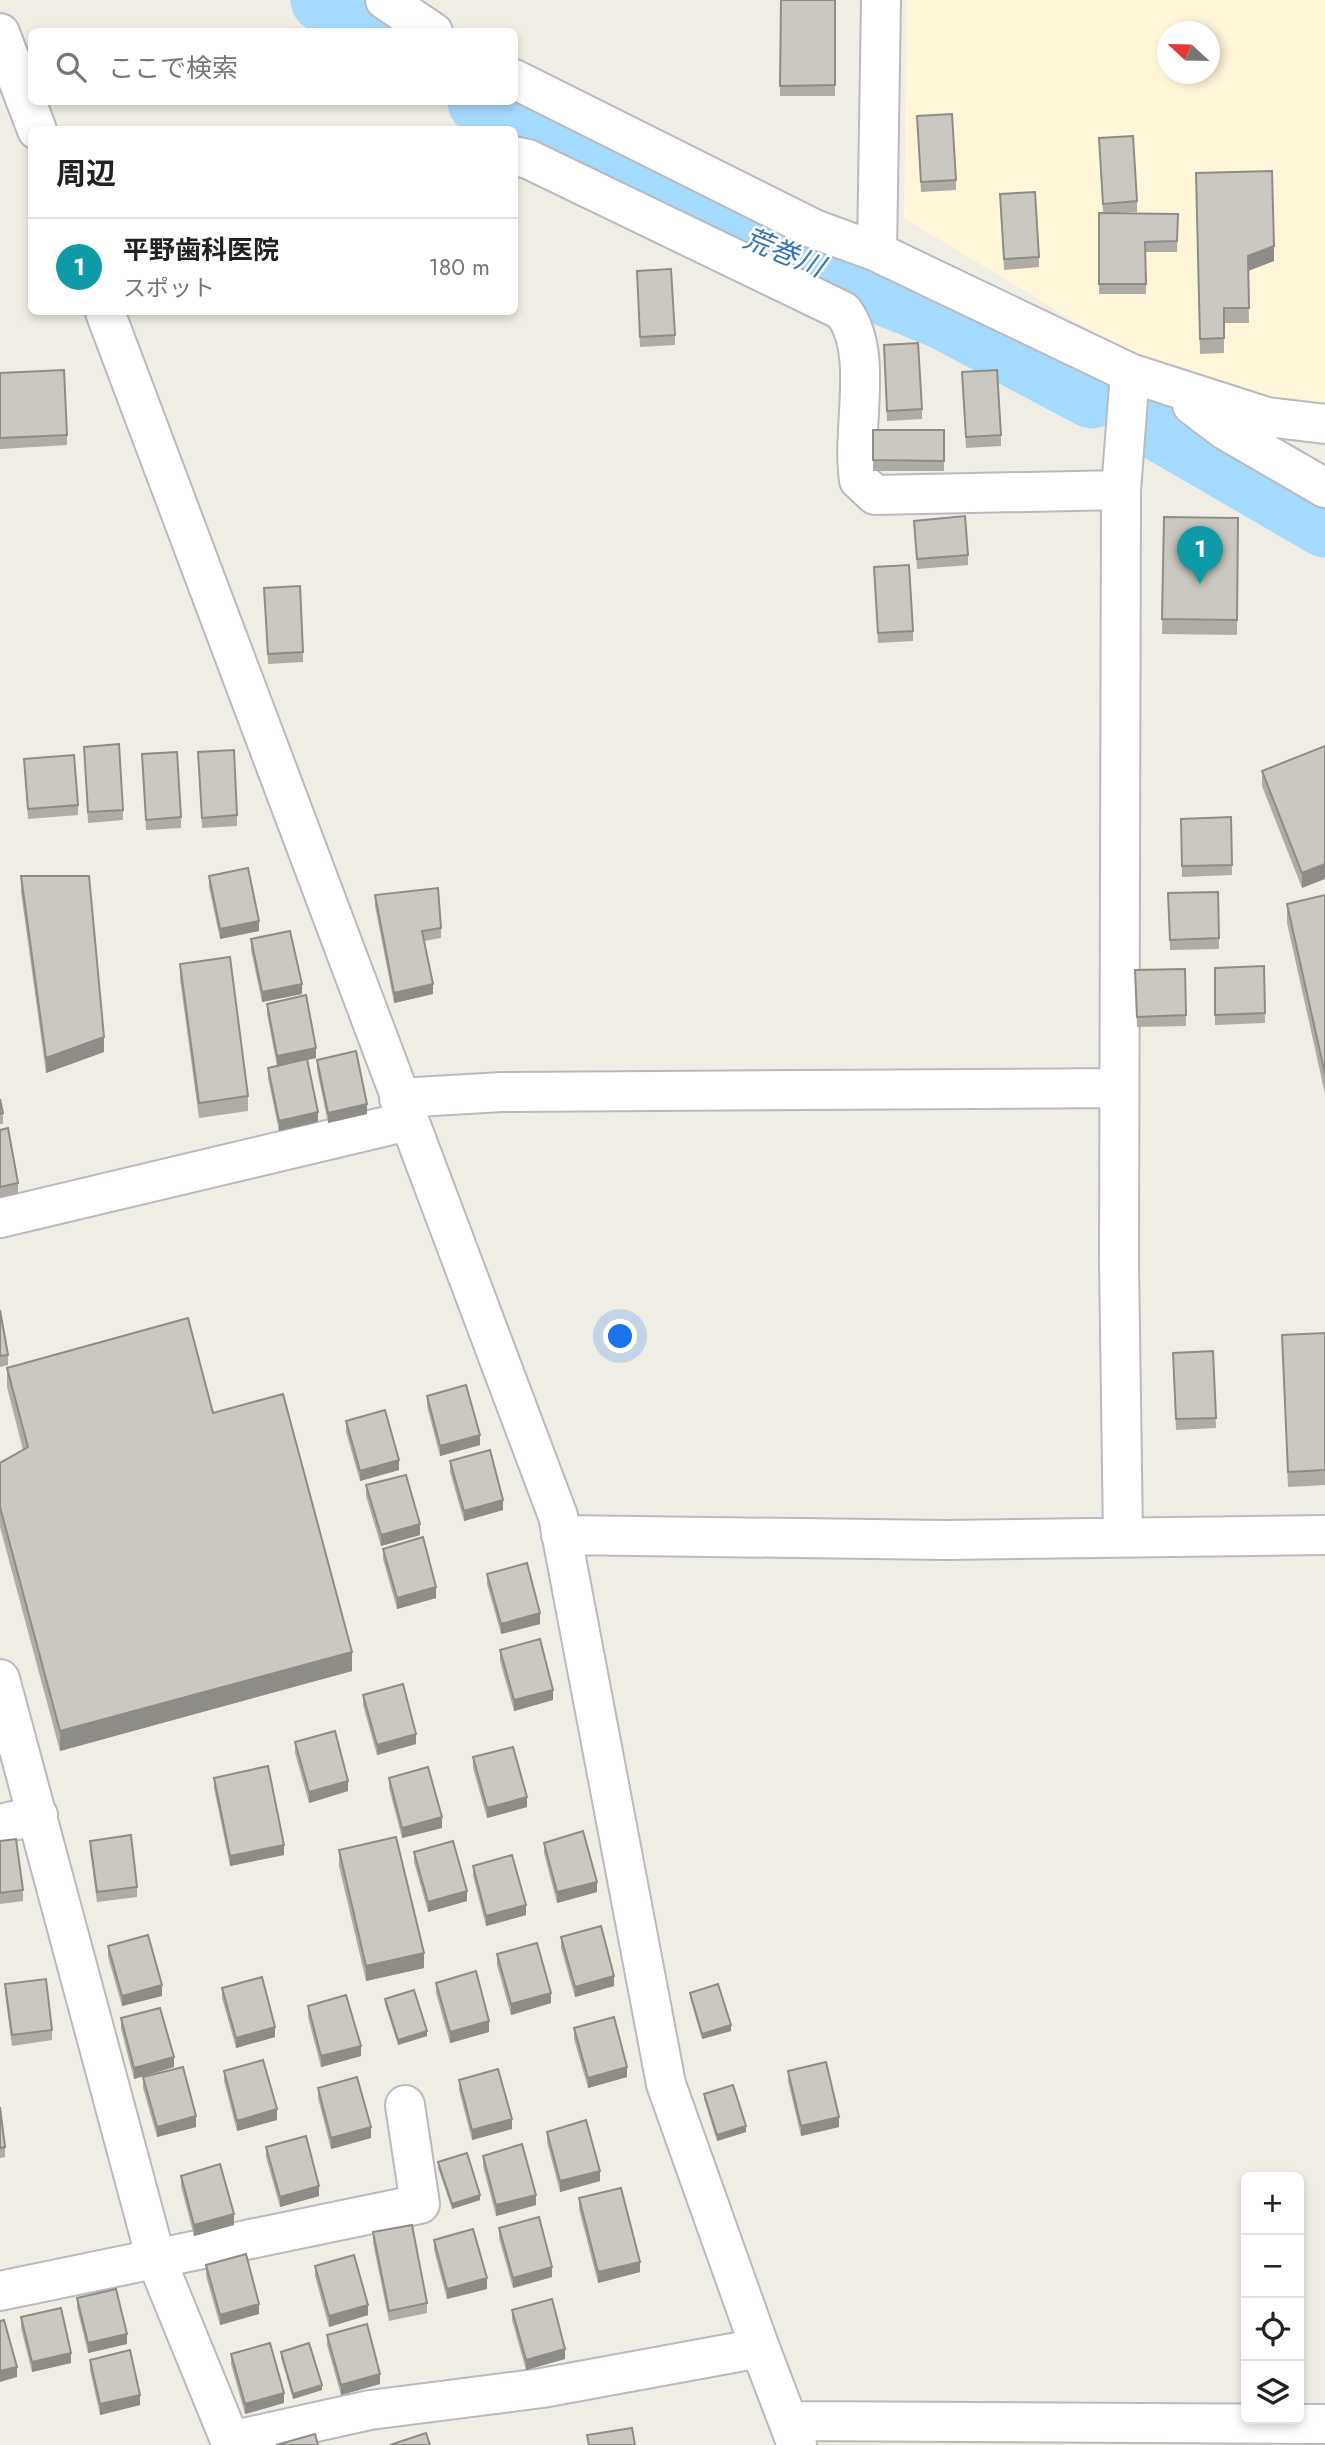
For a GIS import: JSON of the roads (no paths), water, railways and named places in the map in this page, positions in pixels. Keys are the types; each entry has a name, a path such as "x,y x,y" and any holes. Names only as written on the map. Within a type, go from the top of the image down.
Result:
{"street":[{"path":"385,0 427,28"},
{"path":"877,252 881,0"},
{"path":"0,33 35,126"},
{"path":"518,81 814,229 877,252 1130,373 1267,417 1325,424"},
{"path":"518,157 528,159 843,311 852,323 859,344 855,438 859,480 875,495 1121,490"},
{"path":"106,315 558,1516 667,2084 760,2348 793,2433 1325,2424"},
{"path":"1123,1537 1119,1088 1121,490 1130,373"},
{"path":"1168,387 1225,430 1325,488"},
{"path":"0,1219 403,1109 502,1092 1119,1088"},
{"path":"561,1535 946,1540 1325,1535"},
{"path":"0,1679 156,2259 231,2443 370,2410 542,2388 760,2348"},
{"path":"0,1824 38,1815"},
{"path":"0,2291 420,2204 405,2105"}],"waterway":[{"name":"荒巻川","path":"323,0 364,28"},
{"name":"荒巻川","path":"485,105 676,209 941,316 1092,396"},
{"name":"荒巻川","path":"1146,421 1325,525"}],"place":[{"name":"平野歯科医院","path":"1200,584"}]}
